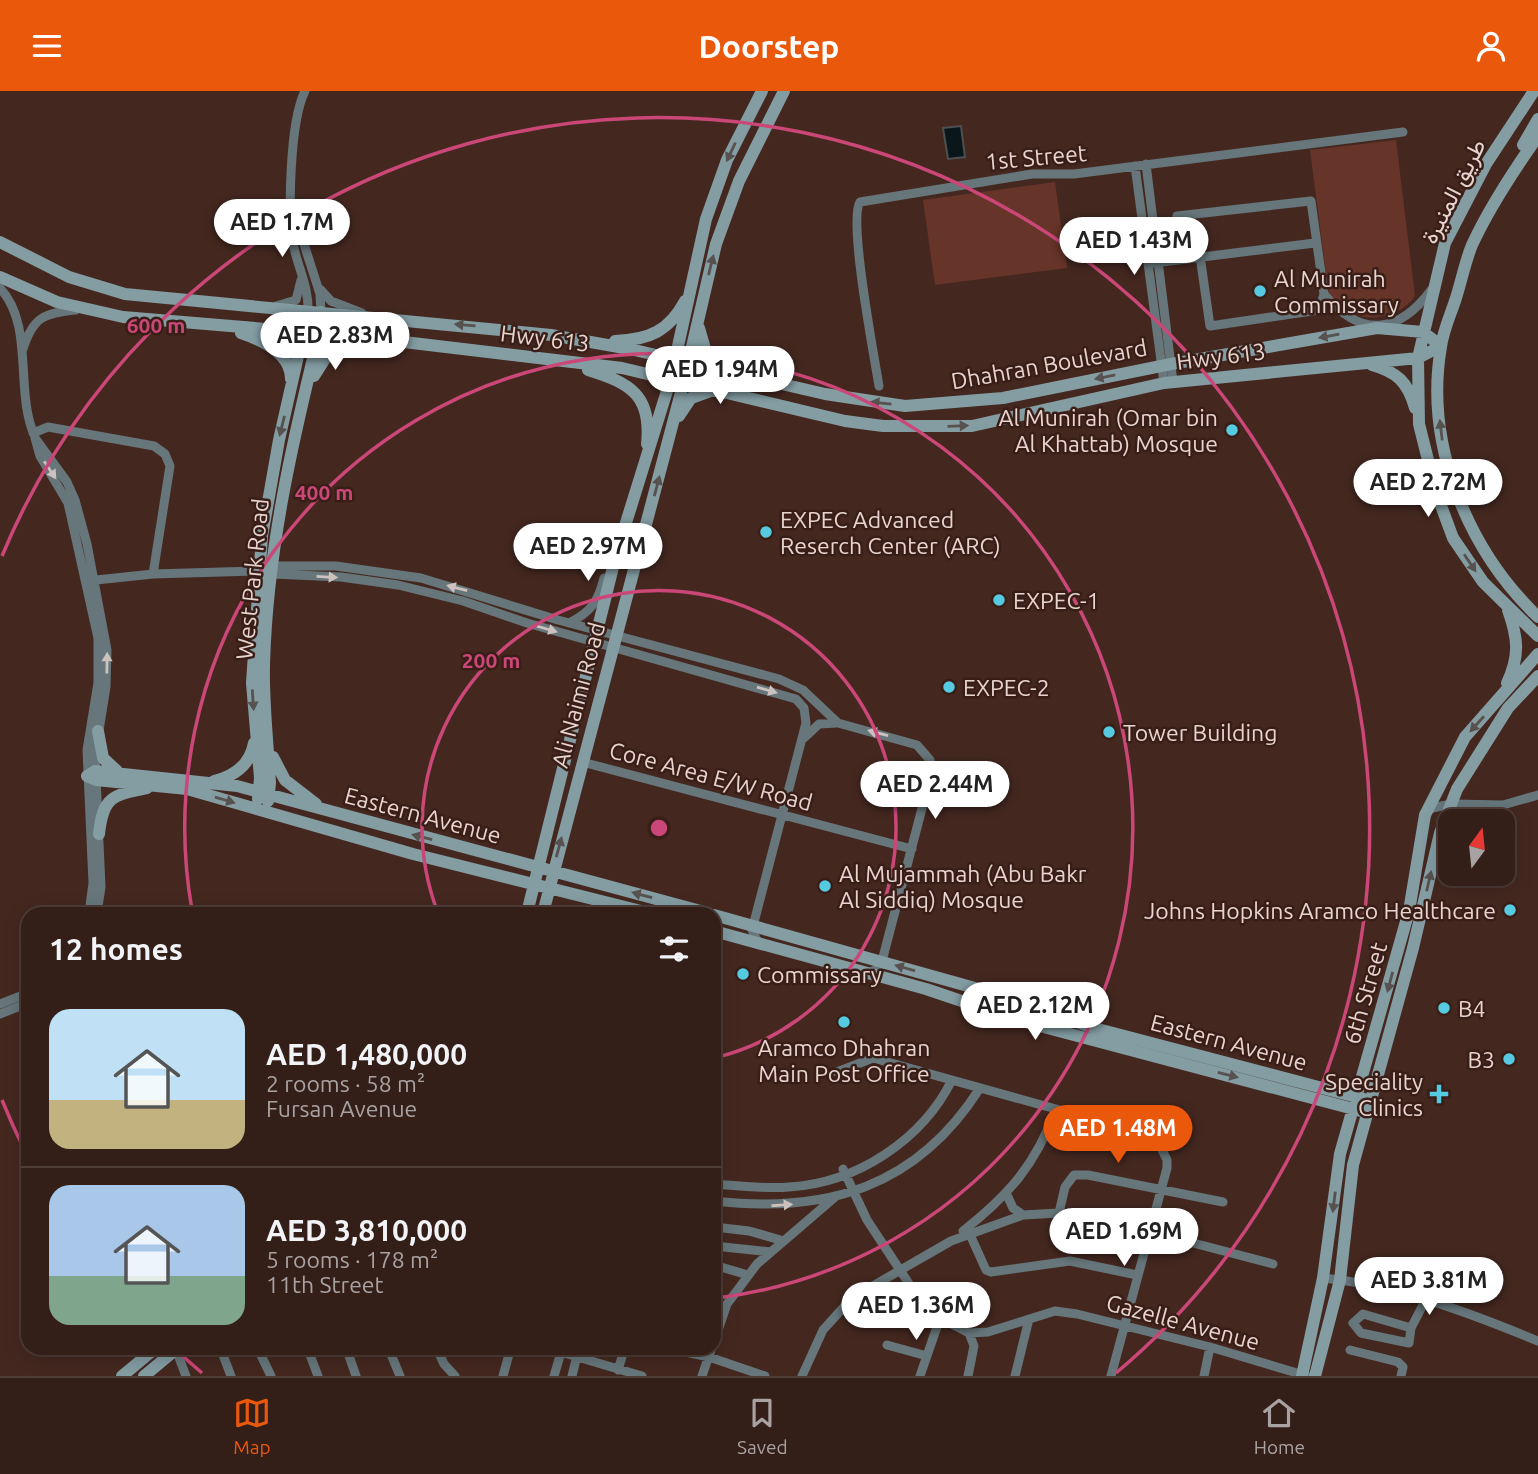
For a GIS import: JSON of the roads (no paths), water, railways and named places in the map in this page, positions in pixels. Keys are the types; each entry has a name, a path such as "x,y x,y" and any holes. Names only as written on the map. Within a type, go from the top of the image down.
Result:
{"main road":[{"name":"Ali Naimi Road","path":"544,907 684,381 682,361 700,241 715,192 762,91"},
{"name":"Ali Naimi Road","path":"528,907 617,555 671,378 682,361 699,313 726,212 754,146 784,91"},
{"name":"طريق المنيرة","path":"1418,358 1445,243 1486,165 1534,91"},
{"path":"1509,178 1538,119"},
{"name":"طريق المنيرة","path":"1441,346 1472,246 1509,178 1538,136"},
{"name":"Dhahran Boulevard","path":"0,242 69,277 115,292 167,300 486,327 591,341 867,402 905,406 1003,398 1166,365 1377,328 1423,332"},
{"name":"Hwy 613","path":"0,277 34,293 82,309 122,317 362,337 622,368 716,388 845,421 923,427 972,426 1169,383 1418,358 1441,346"},
{"path":"591,341 631,341 652,336 678,314 691,288"},
{"name":"West Park Road","path":"268,570 271,480 304,333 314,312"},
{"name":"West Park Road","path":"260,810 264,793 262,733 252,664 280,502 319,334 314,312"},
{"path":"699,313 699,335 705,349 717,362 740,375"},
{"path":"217,325 265,343 288,367 291,388"},
{"path":"1423,332 1441,346 1438,402 1444,453 1469,520 1518,598 1538,617"},
{"path":"302,402 328,354 362,337"},
{"path":"1418,358 1419,424"},
{"path":"561,362 623,381 639,397 648,430 643,475"},
{"path":"1365,363 1399,376 1412,396 1436,492 1453,538 1483,582 1538,636"},
{"path":"670,435 691,398 716,388"},
{"path":"1518,598 1538,608"},
{"path":"1498,700 1517,659 1516,631 1507,607"},
{"name":"6th Street","path":"1307,1376 1340,1154 1409,911 1427,809 1465,737 1538,654"},
{"name":"6th Street","path":"1307,1376 1340,1280 1353,1165 1413,948 1440,833 1451,804 1508,708 1538,676"},
{"path":"98,731 101,753 106,763 124,773"},
{"path":"212,781 234,774 247,762 262,733"},
{"path":"262,733 285,780 314,803 335,813"},
{"name":"Eastern Avenue","path":"92,775 124,773 212,781 686,907"},
{"name":"Eastern Avenue","path":"92,775 163,785 624,907"},
{"name":"Eastern Avenue","path":"99,834 101,816 109,800 121,793 163,785"},
{"name":"Eastern Avenue","path":"721,917 1000,995 1094,1028 1370,1107"},
{"name":"Eastern Avenue","path":"721,933 868,973 1030,1023 1355,1103"},
{"path":"122,1376 147,1355"},
{"path":"146,1375 169,1355"}],"street":[{"path":"304,91 293,136 294,246 314,312"},
{"name":"1st Street","path":"879,386 857,245 855,209 860,202 1011,177 1074,174 1404,132"},
{"path":"1146,164 1159,262 1166,365"},
{"path":"1135,166 1147,264 1169,383"},
{"path":"1177,259 1177,216 1311,201 1324,294 1319,310 1210,326 1200,256"},
{"path":"293,207 317,284 331,301 370,316"},
{"path":"1147,264 1315,243"},
{"path":"267,308 296,300 302,284 300,265"},
{"path":"314,312 317,284"},
{"path":"1324,294 1336,309 1354,321 1377,328 1399,321 1418,309 1434,287"},
{"path":"0,288 14,310 24,400 40,456 68,503 91,580 107,650 106,687 92,775 99,834 101,887 98,907"},
{"path":"21,354 29,330 37,321 51,313 82,309"},
{"path":"34,435 48,427 161,449 168,459 170,473 153,574"},
{"path":"569,623 587,614 598,601 606,572 617,555"},
{"path":"91,580 153,574 268,570 386,571 481,594 569,623 597,637"},
{"path":"268,570 398,585 792,684 813,698 829,717 838,723"},
{"path":"90,907 93,883 92,775 100,655 91,580"},
{"path":"615,641 796,699 806,715 753,926 752,935 760,943"},
{"path":"801,742 819,724 838,723 909,741 928,754 931,775 882,961 878,968 868,973"},
{"name":"Core Area E/W Road","path":"582,762 912,849"},
{"path":"1427,809 1451,804 1503,805 1538,795"},
{"path":"0,1004 21,996"},
{"path":"0,1014 21,1006"},
{"path":"837,1072 873,1058 1156,1137 1167,1160 1167,1168 1111,1376"},
{"path":"721,1184 788,1188 819,1183 844,1172 902,1145 931,1114 952,1080"},
{"path":"721,1202 783,1206 854,1193 883,1181 930,1148 964,1113 980,1088"},
{"path":"968,1232 1007,1195 1045,1139 1056,1109"},
{"path":"844,1172 867,1220 925,1308 969,1332 974,1346 968,1376"},
{"path":"1059,1213 1065,1187 1074,1175 1161,1188 1223,1202"},
{"path":"1007,1195 1013,1208 1023,1215"},
{"path":"721,1322 727,1304 757,1264 835,1197"},
{"path":"802,1376 823,1330 852,1298 968,1232 1023,1215 1059,1213 1149,1230 1273,1264"},
{"path":"721,1228 784,1241"},
{"path":"968,1232 986,1270 991,1272 1070,1261 1137,1275"},
{"path":"755,1233 757,1264"},
{"path":"721,1248 771,1252"},
{"path":"721,1267 748,1275"},
{"path":"1323,1278 1340,1280 1474,1315 1538,1341"},
{"path":"1411,1328 1363,1314 1353,1323 1361,1333 1409,1343 1411,1328 1425,1301"},
{"name":"Gazelle Avenue","path":"969,1332 988,1332 1055,1311 1210,1347 1307,1376"},
{"path":"920,1376 940,1318"},
{"path":"1015,1376 1028,1319"},
{"path":"887,1345 927,1356"},
{"path":"1204,1376 1210,1347"},
{"path":"1350,1350 1398,1362 1404,1367 1401,1376"},
{"path":"179,1355 186,1376"},
{"path":"223,1355 231,1376"},
{"path":"261,1355 271,1376"},
{"path":"310,1355 317,1376"},
{"path":"349,1355 356,1376"},
{"path":"391,1355 400,1376"},
{"path":"440,1355 455,1376"},
{"path":"503,1376 509,1355"},
{"path":"554,1376 560,1355"},
{"path":"572,1376 577,1355"},
{"path":"585,1355 618,1370 642,1376"},
{"path":"618,1370 623,1355"},
{"path":"702,1376 709,1355"},
{"path":"717,1355 765,1376"},
{"path":"138,1362 146,1375"}],"place":[{"name":"Al Munirah Commissary","path":"1260,291"},
{"name":"Al Munirah (Omar bin Al Khattab) Mosque","path":"1232,430"},
{"name":"EXPEC Advanced Reserch Center (ARC)","path":"766,532"},
{"name":"EXPEC-1","path":"999,600"},
{"name":"EXPEC-2","path":"949,687"},
{"name":"Tower Building","path":"1109,732"},
{"name":"Al Mujammah (Abu Bakr Al Siddiq) Mosque","path":"825,886"},
{"name":"Johns Hopkins Aramco Healthcare","path":"1510,910"},
{"name":"Commissary","path":"743,974"},
{"name":"B4","path":"1444,1008"},
{"name":"Aramco Dhahran Main Post Office","path":"844,1022"},
{"name":"B3","path":"1509,1059"},
{"name":"Speciality Clinics","path":"1439,1094"}]}
